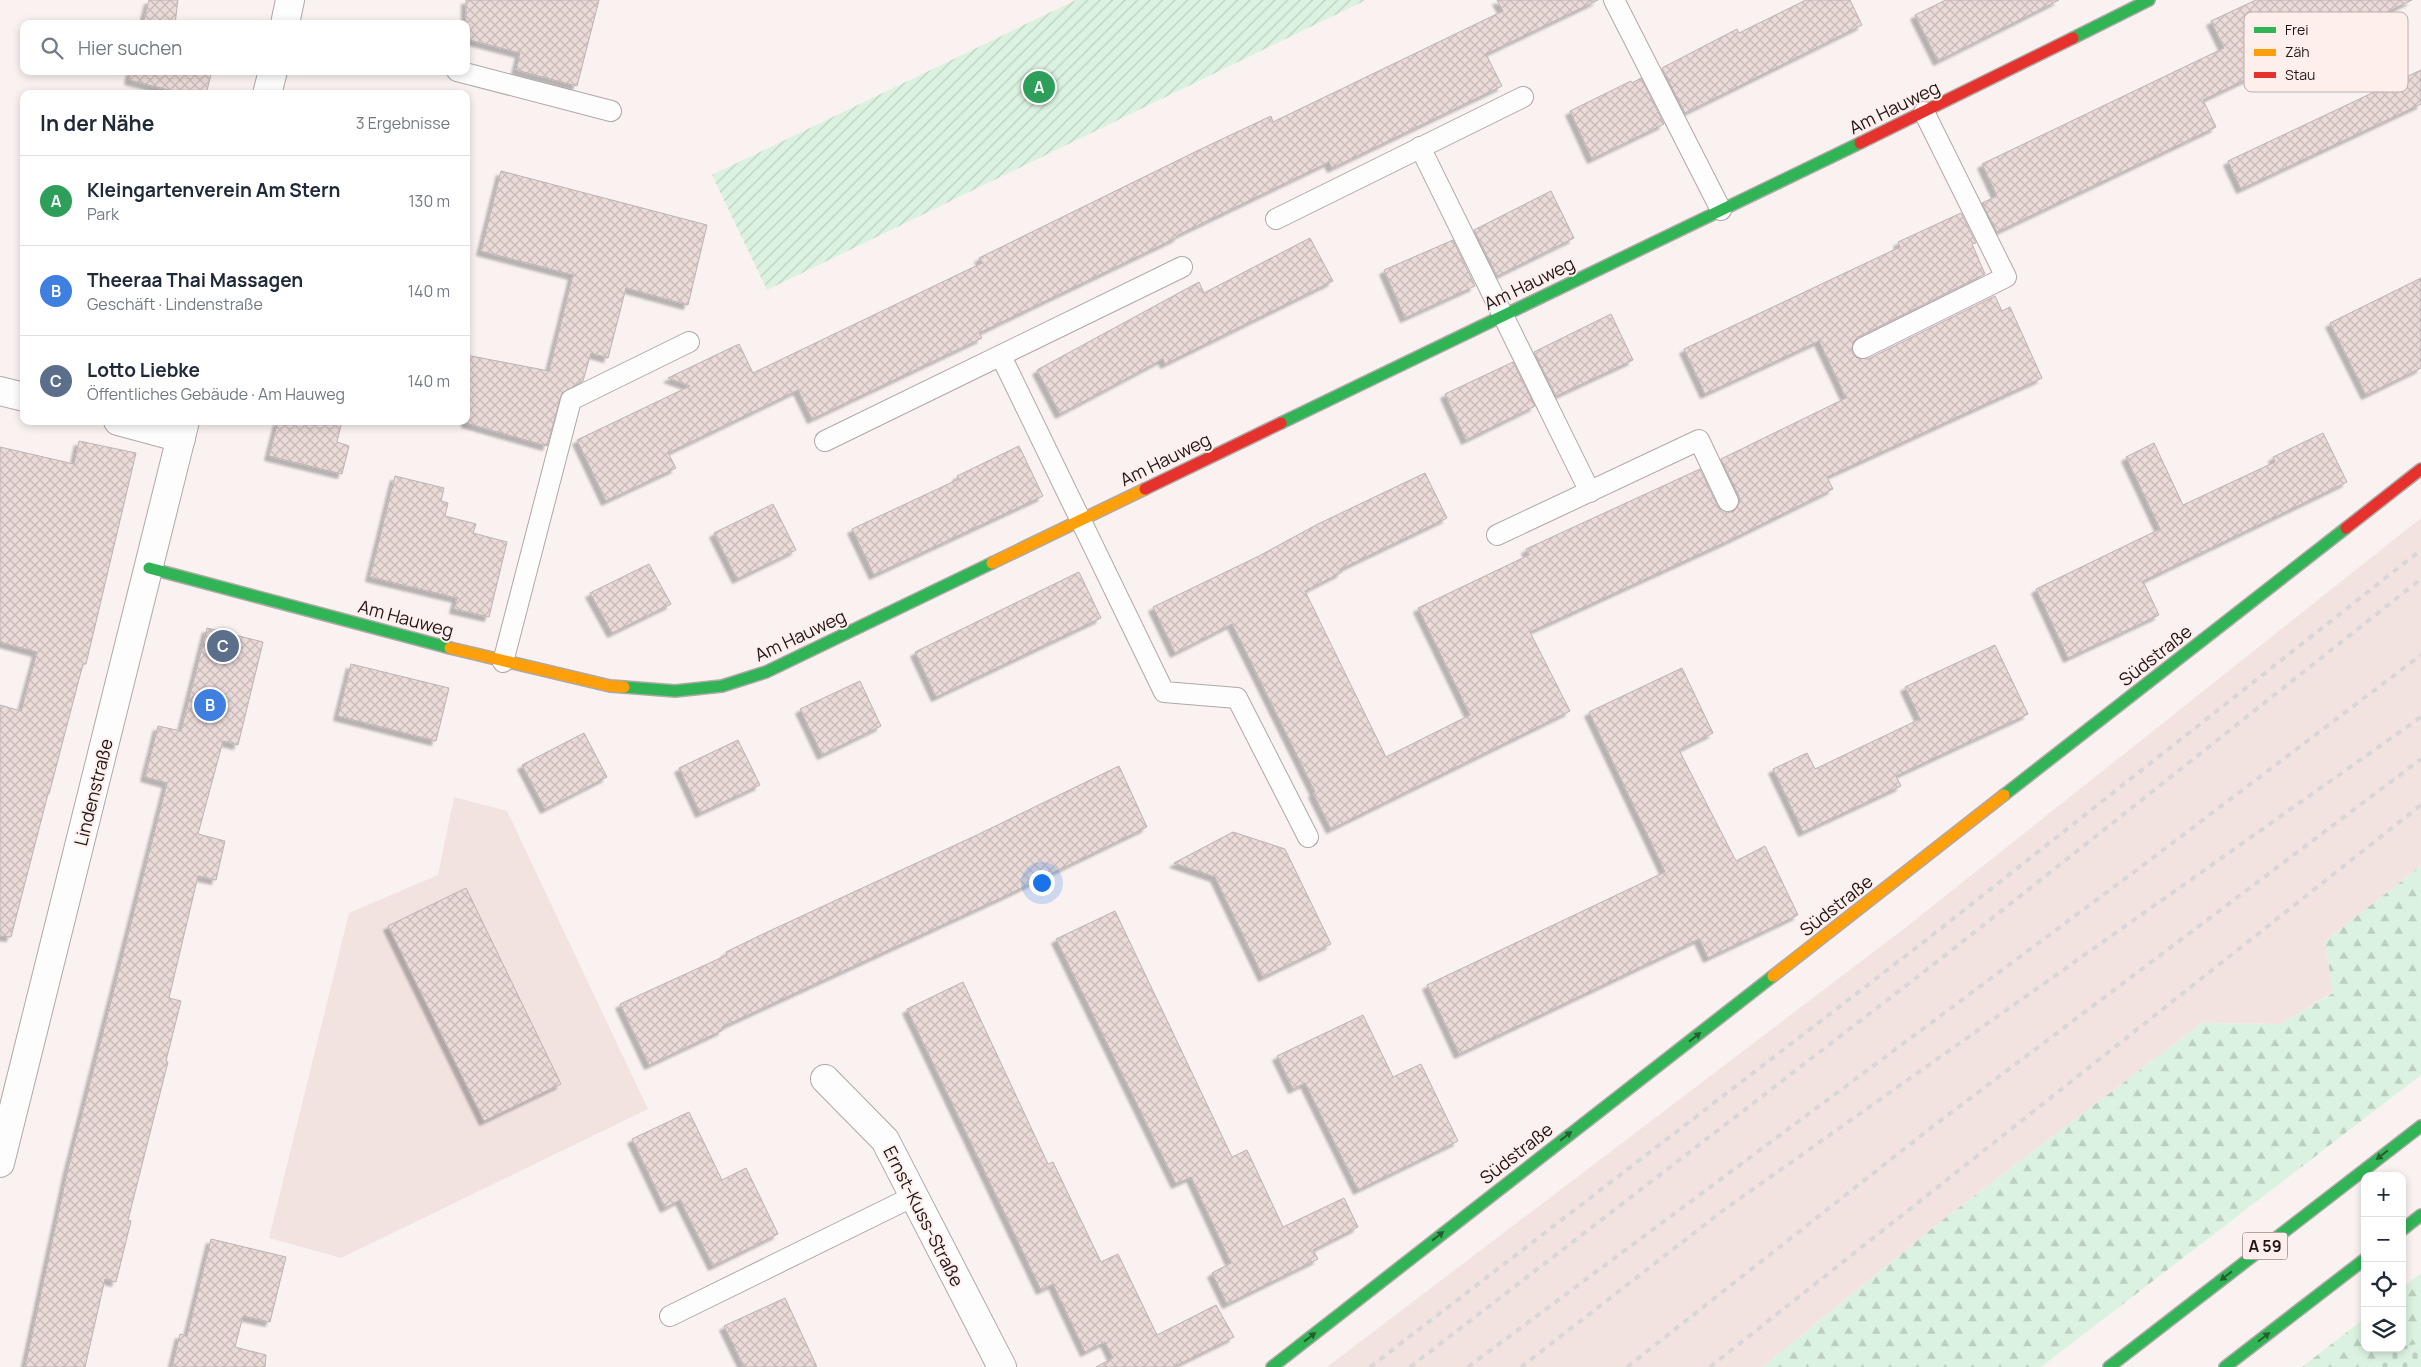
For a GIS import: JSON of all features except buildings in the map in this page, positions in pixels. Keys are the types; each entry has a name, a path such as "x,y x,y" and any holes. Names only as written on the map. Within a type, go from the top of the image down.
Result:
{"main road":[{"name":"Am Hauweg","path":"149,568 503,662 610,686 675,691 722,686 766,672 1924,112 2149,0"},
{"name":"Südstraße","path":"1272,1367 2421,470"},
{"name":"A 59","path":"2109,1367 2421,1126"},
{"path":"2406,1227 2421,1215"},
{"path":"2225,1367 2361,1262"}],"street":[{"path":"286,20 290,0"},
{"path":"268,90 271,75"},
{"path":"0,391 20,396"},
{"path":"150,425 183,429"},
{"name":"Lindenstraße","path":"0,1163 183,429"},
{"name":"Ernst-Kuss-Straße","path":"825,1080 885,1140 1002,1367"}],"lane":[{"path":"1614,0 1722,210"},
{"path":"470,74 611,111"},
{"path":"1276,219 1523,97"},
{"path":"1863,348 2006,277 1924,112"},
{"path":"1420,147 1590,492"},
{"path":"825,441 1182,267"},
{"path":"503,662 571,400 689,342"},
{"path":"1001,356 1164,692 1237,698 1308,837"},
{"path":"1497,535 1699,440 1728,501"},
{"path":"670,1316 914,1196"}],"shaded area":[{"path":"2421,518 2421,866 2325,941 2333,992 2281,1024 2202,1023 1940,1222 1763,1367 1327,1367 1905,928"},
{"path":"454,797 507,811 648,1109 341,1258 269,1238 349,913 438,875"}],"green space":[{"path":"1076,0 1366,0 767,290 712,175"},
{"path":"2421,866 2421,1075 2041,1367 1763,1367 1940,1222 2202,1023 2281,1024 2333,993 2325,941"},
{"path":"2421,1273 2421,1344 2406,1346 2406,1285"},
{"path":"2361,1321 2361,1352 2391,1352 2366,1367 2302,1367"},
{"path":"2421,1344 2421,1367 2366,1367 2391,1352 2406,1352 2406,1346"}],"railway":[{"path":"1370,1367 1921,944 2421,550"},
{"path":"1410,1367 1938,961 2421,579"},
{"path":"1468,1367 2134,872 2421,655"},
{"path":"1521,1367 1725,1209 2421,717"},
{"path":"1627,1367 1932,1127 2421,759"},
{"path":"1710,1367 2421,805"}],"traffic: fast":[{"path":"2073,38 2149,0"},
{"path":"1281,423 1860,143"},
{"path":"2004,795 2346,528"},
{"path":"624,687 675,691 722,686 766,672 992,563"},
{"path":"149,568 450,648"},
{"path":"1272,1367 1773,976"},
{"path":"2109,1367 2421,1126"},
{"path":"2406,1227 2421,1215"},
{"path":"2225,1367 2361,1262"}],"traffic: slow":[{"path":"992,563 1145,489"},
{"path":"450,648 610,686 624,687"},
{"path":"1773,976 2004,795"}],"traffic: jam":[{"path":"1860,143 2073,38"},
{"path":"1145,489 1281,423"},
{"path":"2346,528 2421,469"}],"place":[{"name":"Kleingartenverein Am Stern","path":"1039,87"},
{"name":"Lotto Liebke","path":"223,646"},
{"name":"Theeraa Thai Massagen","path":"210,705"}]}
